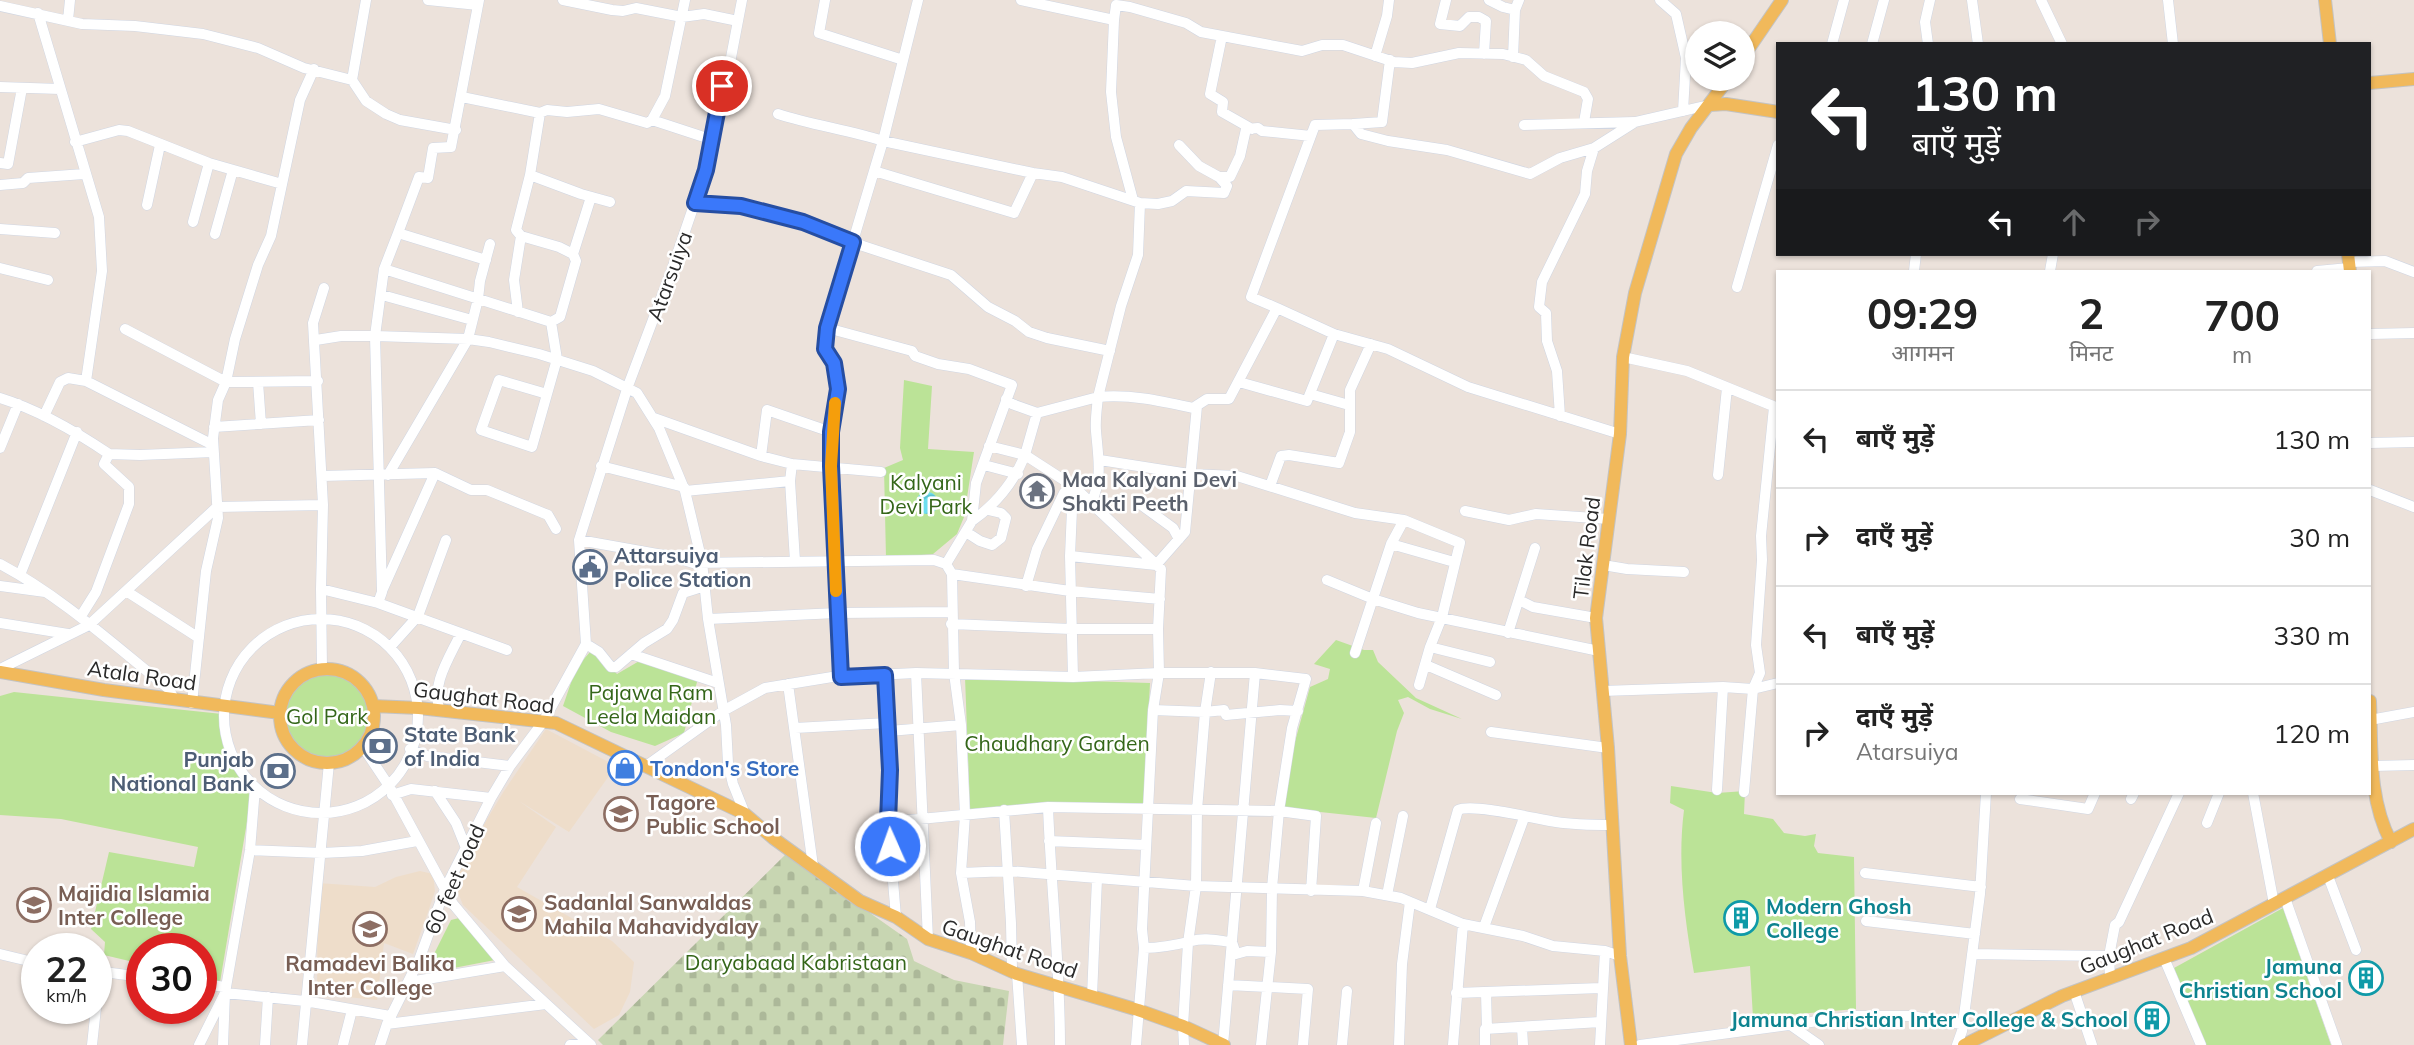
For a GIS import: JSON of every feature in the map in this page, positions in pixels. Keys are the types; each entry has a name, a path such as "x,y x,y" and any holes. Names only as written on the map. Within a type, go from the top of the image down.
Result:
{"main road":[{"path":"1755,39 1782,0"},
{"path":"2325,0 2330,42"},
{"path":"2371,83 2414,79"},
{"name":"Tilak Road","path":"1631,1045 1620,956 1608,748 1596,618 1620,434 1623,357 1635,293 1676,154 1691,128 1720,91"},
{"path":"1710,105 1726,104 1776,112"},
{"path":"322,669 342,671 353,676 362,684 373,706 374,725 363,747 350,757 330,763 316,762 293,749 285,739 279,713 287,690 306,674 322,669"},
{"name":"Atala Road","path":"0,671 104,690 279,713"},
{"name":"Gaughat Road","path":"373,706 419,708 556,723 745,814 773,838 860,901 895,917 928,939 971,953 1014,972 1183,1026 1224,1045"},
{"path":"2371,735 2376,806 2381,825 2390,842"},
{"name":"Gaughat Road","path":"1964,1045 2074,991 2192,948 2414,829"}],"street":[{"path":"68,20 70,0"},
{"path":"352,80 366,0"},
{"path":"380,598 383,475 375,336 384,269 419,177 428,178 433,148 451,147 479,3 428,0"},
{"path":"563,0 612,10 636,8 682,17 704,15 738,21"},
{"path":"462,97 540,113 547,110 567,112 599,109 647,123 652,120 664,96 685,0"},
{"name":"Atarsuiya","path":"579,540 628,386 706,170 722,86 729,68 743,0"},
{"path":"825,0 819,33 903,60"},
{"path":"841,677 831,466 831,432 838,389 834,363 825,349 827,328 883,141 918,0"},
{"path":"1021,0 1114,20"},
{"path":"1375,56 1389,0"},
{"path":"1446,0 1440,24 1460,26 1469,17 1486,21 1484,54"},
{"path":"1489,0 1503,8 1517,5 1513,57"},
{"path":"1660,0 1676,14 1686,58 1683,111"},
{"path":"1832,42 1843,0"},
{"path":"1873,42 1884,0"},
{"path":"1928,42 1925,22 1930,0"},
{"path":"1972,0 1978,42"},
{"path":"2041,0 2061,42"},
{"path":"2168,0 2173,42"},
{"path":"1091,502 1097,488 1100,460 1096,428 1098,397 1138,255 1136,201 1116,137 1112,103 1116,3 1186,23 1201,32 1302,51 1343,45 1390,60 1412,63 1459,53 1526,60 1544,76 1584,92 1588,99 1584,122"},
{"path":"7,5 82,24 135,26 203,34 258,48 304,68 352,80 366,101 400,120 456,130"},
{"path":"37,13 99,217 102,271 86,381"},
{"path":"1222,36 1210,93 1223,102 1222,112 1252,128"},
{"path":"1390,60 1382,122 1315,125 1251,297 1334,334 1388,349 1468,387 1620,434"},
{"path":"192,702 206,571 218,518 213,448 218,400 226,382 235,339 258,265 271,236 300,100 313,69"},
{"path":"0,87 60,89"},
{"path":"0,163 8,164 22,88"},
{"path":"1524,125 1635,122 1710,105"},
{"path":"384,269 551,322 560,317 576,261 573,254 521,236 516,230 530,175 540,113"},
{"path":"778,114 883,141 1062,177 1136,201 1158,204 1172,201 1186,191 1224,193 1227,187 1219,177 1199,166 1180,145"},
{"path":"652,120 713,140"},
{"path":"1353,124 1361,134 1447,150 1530,174 1560,158 1594,148 1635,122"},
{"path":"1219,177 1230,177 1240,156 1246,129 1311,136"},
{"path":"75,142 119,130 128,131 209,163 282,184"},
{"path":"147,205 160,145"},
{"path":"1560,416 1557,371 1547,341 1546,313 1539,307 1540,289 1585,194 1587,171 1594,148"},
{"path":"1737,287 1776,152"},
{"path":"193,222 209,163"},
{"path":"215,234 233,170"},
{"path":"874,171 1014,214 1033,173"},
{"path":"0,185 23,183 28,177 84,174"},
{"path":"530,175 610,202"},
{"path":"573,254 591,197"},
{"path":"695,203 741,206 803,222 951,275 966,285 988,307 1029,331 1047,338 1110,351"},
{"path":"1,231 55,233"},
{"path":"398,233 486,260"},
{"path":"518,312 514,280 521,236"},
{"path":"383,475 468,339 490,244"},
{"path":"2322,270 2385,261 2414,272"},
{"path":"0,268 48,279"},
{"path":"322,669 323,505 313,323 324,288"},
{"path":"382,295 472,320"},
{"path":"1006,399 1037,413 1098,397 1120,395 1194,408 1208,399 1229,400 1277,308"},
{"path":"547,394 499,380 481,430 532,447 558,359 551,322"},
{"path":"827,328 912,351 915,356 938,364 969,369 1012,385 976,482 972,521 946,564"},
{"path":"125,329 226,382 318,381"},
{"path":"2371,334 2414,333"},
{"path":"1240,382 1307,401 1334,334"},
{"path":"316,340 341,336 468,339 558,359 628,386 637,393 654,418 685,489 702,562 733,785 745,814"},
{"path":"1270,486 1281,456 1339,463 1350,432 1350,390 1371,344"},
{"path":"1623,357 1687,371 1776,408 1761,536 1756,645 1760,673 1753,689 1744,792"},
{"path":"44,416 60,382 68,379 86,381 213,448"},
{"path":"258,382 261,424"},
{"path":"1718,475 1727,388"},
{"path":"1310,394 1349,405"},
{"path":"0,398 77,432 109,453 133,455 213,448"},
{"path":"0,448 18,404"},
{"path":"1156,565 1185,532 1197,406"},
{"path":"761,457 767,411 831,432"},
{"path":"972,521 988,510 1017,474 1037,413"},
{"path":"654,418 761,457 792,464 881,472"},
{"path":"214,427 319,420"},
{"path":"20,575 77,432"},
{"path":"2371,443 2414,442"},
{"path":"989,446 1025,455 1073,486 1161,569 1159,673 1153,709 1142,929 1144,948 1136,1045"},
{"path":"80,616 96,592 129,504 129,487 104,464 109,453"},
{"path":"1100,460 1189,474 1237,477 1355,513 1404,520 1460,543 1442,617 1419,685"},
{"path":"792,464 790,481 795,561"},
{"path":"984,465 1017,474"},
{"path":"601,466 685,489 790,481"},
{"path":"380,598 436,473"},
{"path":"322,476 436,473 471,490 487,490 548,515 556,529"},
{"path":"1073,486 1070,556 1073,677"},
{"path":"1026,586 1037,549 1063,493 1073,486"},
{"path":"2371,491 2414,507"},
{"path":"0,671 89,625 217,507 323,505"},
{"path":"1140,505 1173,528 1179,539"},
{"path":"966,533 992,545 1001,538 1006,518 1001,513 988,510"},
{"path":"1465,511 1509,520 1536,514 1609,519"},
{"path":"1355,653 1391,544 1404,520"},
{"path":"391,646 418,616 446,540"},
{"path":"705,586 683,593 667,629 644,643 617,667 611,667 599,652 586,644 579,540 674,557 693,563 934,560 946,564 952,575 951,624 961,725 965,815 961,873 970,922 971,953"},
{"path":"1391,544 1454,562"},
{"path":"1508,633 1535,548"},
{"path":"1070,556 1156,565"},
{"path":"0,564 47,592 80,616 169,689 174,699"},
{"path":"1603,565 1684,572"},
{"path":"952,575 1026,586 1160,599"},
{"path":"1327,580 1373,599 1418,613 1599,651"},
{"path":"0,586 47,592"},
{"path":"321,589 380,598 418,616 507,649"},
{"path":"126,591 199,638"},
{"path":"1519,600 1533,607 1596,618"},
{"path":"708,620 837,613 951,612"},
{"path":"390,791 417,737 419,708 411,675 391,646 360,625 322,618 308,619 271,632 256,643 243,656 233,672 224,706 228,745 239,768 255,788 286,807 326,813 350,809 390,791 411,789 491,798"},
{"path":"0,623 68,634"},
{"path":"951,624 1071,629 1158,629"},
{"path":"440,711 435,699 438,687 461,633"},
{"name":"60 feet road","path":"380,1045 388,1020 419,960 445,889 491,798 510,766 543,722 586,644"},
{"path":"1430,647 1490,662"},
{"path":"631,654 718,683"},
{"path":"1426,665 1496,695"},
{"path":"1184,1045 1188,943 1196,886 1197,810 1211,672"},
{"path":"646,766 723,711 765,688 788,684 841,677 916,673 1073,677 1211,672 1306,678 1292,728 1279,811 1272,888 1271,952 1261,1045"},
{"path":"916,673 928,939"},
{"path":"1224,1045 1255,673"},
{"path":"885,675 890,790 888,822 895,917"},
{"path":"1602,691 1723,687 1753,689 1776,683"},
{"path":"788,684 813,866"},
{"path":"1717,790 1723,687"},
{"path":"1153,709 1205,712 1224,710 1226,715 1298,711"},
{"path":"2371,720 2414,712"},
{"path":"795,728 919,728 961,725"},
{"path":"1491,732 1608,748"},
{"path":"363,747 453,904 505,965 590,1044"},
{"path":"410,749 427,755 510,766"},
{"path":"302,1045 330,763"},
{"path":"2373,766 2414,765"},
{"path":"223,1045 225,990 250,850 255,788"},
{"path":"435,791 440,801 445,803 466,848"},
{"path":"1957,1045 1981,887 1986,795"},
{"path":"2020,799 2088,809 2094,795"},
{"path":"2110,978 2109,956 2115,925 2119,922 2178,795"},
{"path":"2207,823 2218,795"},
{"path":"2253,795 2279,901 2337,1045"},
{"path":"888,822 1048,807 1279,811 1316,816 1311,891"},
{"path":"1048,807 1060,1045"},
{"path":"1430,909 1458,810 1478,809 1577,825 1612,825"},
{"path":"1004,810 1014,972 1022,1045"},
{"path":"1387,895 1402,816"},
{"path":"1484,927 1524,818"},
{"path":"1363,891 1376,823"},
{"path":"250,850 322,853 362,851 417,841"},
{"path":"1049,841 1146,845"},
{"path":"961,873 1009,871 1196,886 1363,891 1410,902 1464,924 1553,946 1605,951 1620,956"},
{"path":"1865,873 1981,887"},
{"path":"2328,876 2356,950"},
{"path":"1092,996 1097,879"},
{"path":"1399,1045 1402,964 1410,902"},
{"path":"1866,921 1975,933"},
{"path":"1453,1045 1464,924"},
{"path":"1144,948 1166,948 1174,944 1202,940 1231,942"},
{"path":"1231,942 1236,954 1247,951 1271,952"},
{"path":"1600,1045 1605,951"},
{"path":"0,954 21,959"},
{"path":"1972,954 2109,956"},
{"path":"2164,958 2200,1045"},
{"path":"409,982 505,965"},
{"path":"1228,985 1308,989 1303,1045"},
{"path":"217,988 305,1001 388,1020 545,1004"},
{"path":"1456,993 1601,988"},
{"path":"199,1045 225,990"},
{"path":"1342,1045 1347,991"},
{"path":"2074,991 2092,1045"},
{"path":"1485,1045 1486,992"},
{"path":"265,1045 268,997"},
{"path":"343,1045 352,1010"},
{"path":"1640,1045 1869,1015 1911,1016 1962,1024"},
{"path":"1486,1029 1600,1022"},
{"path":"92,1045 94,1024"},
{"path":"1789,1024 1819,1045"},
{"path":"1522,1027 1523,1045"},
{"path":"570,1045 590,1044"}],"shaded area":[{"name":"Sadanlal Sanwaldas Mahila Mahavidyalay","path":"546,729 616,766 569,832 519,801 556,827 517,887 612,941 634,962 630,992 619,1015 594,1029 463,905 456,888 456,871 504,791"},
{"name":"Ramadevi Balika Inter College","path":"420,871 433,874 435,891 413,954 384,943 377,1000 317,994 318,883 375,887 396,877"}],"green space":[{"name":"Kalyani Devi Park","path":"904,380 932,386 928,449 974,452 964,517 957,534 933,554 886,558 884,468 903,460 900,448"},
{"path":"1336,640 1364,650 1373,650 1378,662 1416,698 1462,719 1430,709 1408,697 1398,700 1404,713 1397,731 1376,818 1283,808 1291,756 1310,687 1328,679 1330,669 1314,664"},
{"name":"Pajawa Ram Leela Maidan","path":"591,651 617,674 641,660 698,678 684,733 655,746 611,732 563,706 576,668"},
{"name":"Gol Park","path":"327,674 343,677 357,686 366,700 369,716 366,732 357,746 343,755 327,758 311,755 297,746 288,732 285,716 288,700 297,686 311,677"},
{"name":"Chaudhary Garden","path":"965,677 1150,683 1144,803 970,809"},
{"path":"14,692 222,714 223,746 251,798 220,982 217,981 217,933 126,933 126,960 112,957 112,933 95,933 91,929 109,852 194,867 198,847 61,819 0,815 0,696"},
{"path":"1671,786 1717,793 1745,791 1744,814 1773,819 1784,833 1805,836 1816,834 1814,846 1818,853 1854,857 1856,1009 1753,1018 1750,966 1694,973 1682,872 1684,810 1670,803"},
{"name":"Daryabaad Kabristaan","path":"786,854 907,939 914,961 954,980 1009,991 1003,1045 603,1045 598,1040"},
{"path":"2283,908 2331,1045 2206,1045 2174,968"},
{"path":"459,918 495,960 438,971 430,962 451,920"}],"water":[{"path":"927,492 935,495 938,503 935,511 927,514 919,511 916,503 919,495"}],"slow traffic":[{"path":"835,403 831,432 831,466 836,591"}],"place":[{"name":"Maa Kalyani Devi Shakti Peeth","path":"1037,491"},
{"name":"Attarsuiya Police Station","path":"590,567"},
{"name":"State Bank of India","path":"380,746"},
{"name":"Tondon's Store","path":"625,768"},
{"name":"Punjab National Bank","path":"278,771"},
{"name":"Tagore Public School","path":"621,814"},
{"name":"Majidia Islamia Inter College","path":"34,905"},
{"name":"Sadanlal Sanwaldas Mahila Mahavidyalay","path":"519,914"},
{"name":"Modern Ghosh College","path":"1741,918"},
{"name":"Ramadevi Balika Inter College","path":"370,929"},
{"name":"Jamuna Christian School","path":"2366,978"},
{"name":"Jamuna Christian Inter College & School","path":"2152,1019"}],"route":[{"path":"722,86 713,140 695,203 741,206 803,222 853,242 827,328 825,349 834,363 838,389 831,432 831,466 841,677 885,675 889,730 890,846"}]}
